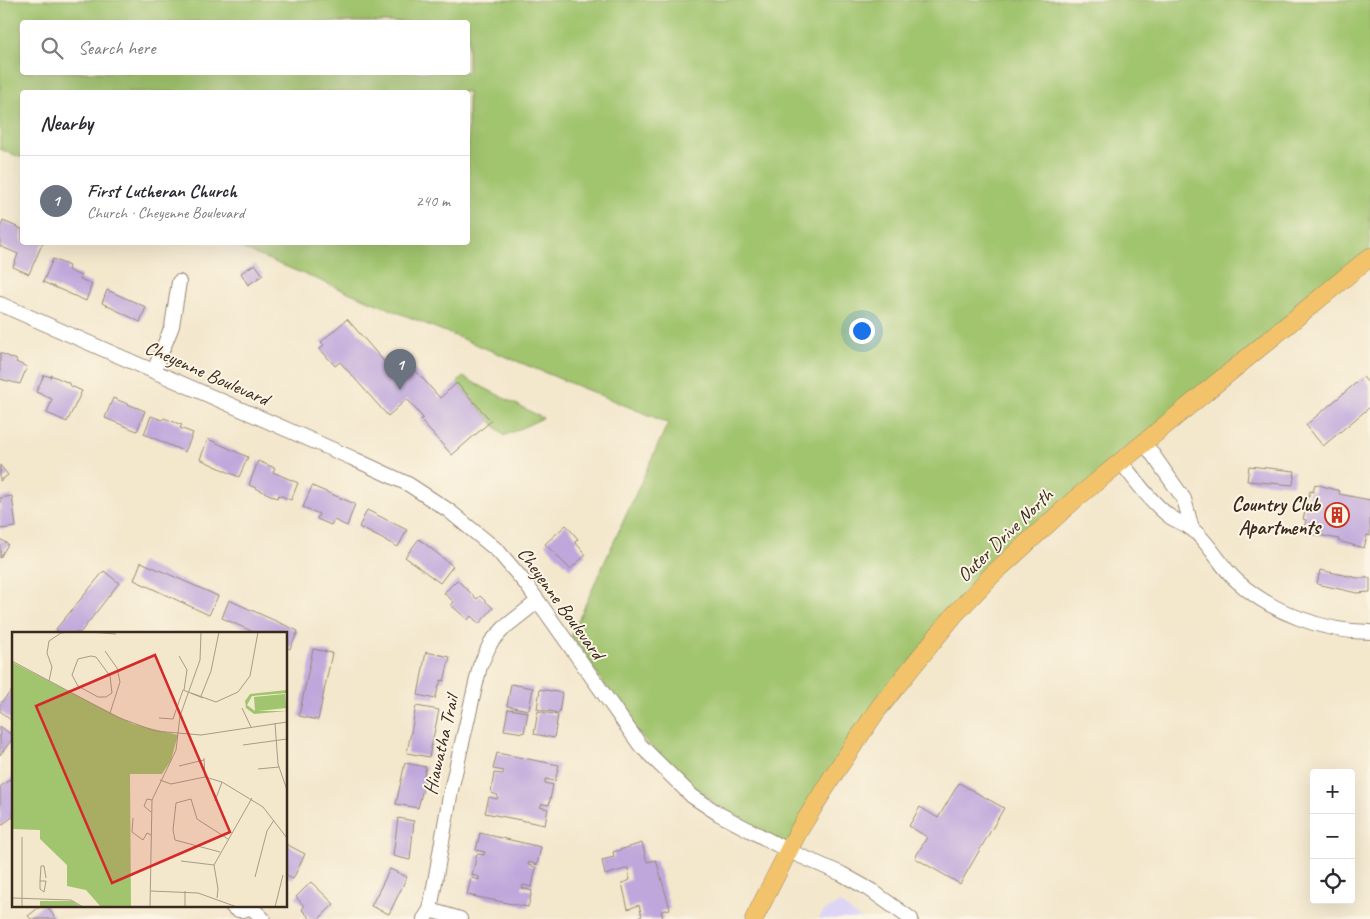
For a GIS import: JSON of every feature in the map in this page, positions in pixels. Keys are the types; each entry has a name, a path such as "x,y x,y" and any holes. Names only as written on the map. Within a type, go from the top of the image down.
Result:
{"main road":[{"name":"Outer Drive North","path":"754,919 798,832 878,709 955,614 1024,544 1144,442 1370,257"}],"street":[{"path":"154,371 172,326 179,282"},
{"name":"Cheyenne Boulevard","path":"0,304 408,484 448,510 498,551 538,601 640,745 671,777 719,814 789,851 842,874 872,891 911,919"},
{"path":"1144,442 1184,499 1192,529"},
{"path":"1121,462 1169,516 1192,529 1237,581 1292,616 1321,624 1370,632"},
{"name":"Hiawatha Trail","path":"427,914 451,790 480,666 496,637 504,627 538,601"},
{"path":"232,906 238,910 251,906 263,919"},
{"path":"427,914 460,919"}],"shaded area":[{"path":"839,903 861,919 819,919 823,912"}],"green space":[{"path":"0,0 1370,0 1370,254 980,583 787,845 724,810 682,778 640,735 571,636 668,423 233,245 470,245 470,90 20,90 20,157 0,149"},
{"path":"463,377 543,418 504,436 457,383"}],"building":[{"path":"3,221 20,228 20,245 42,245 29,274 13,267 18,254 0,246 0,229"},
{"path":"53,259 69,266 68,270 81,276 80,279 92,284 86,301 43,282"},
{"path":"255,264 263,275 248,285 241,273"},
{"path":"107,290 146,307 140,322 102,303"},
{"path":"347,319 395,374 408,362 440,398 457,383 491,421 452,455 420,420 423,418 407,399 388,416 340,362 335,366 320,349 324,345 321,342"},
{"path":"0,353 17,360 16,362 27,367 20,384 0,379"},
{"path":"44,375 51,377 51,375 82,391 67,422 47,413 52,399 36,392"},
{"name":"Country Club Apartments","path":"1363,377 1370,385 1370,407 1323,446 1306,425"},
{"path":"113,398 145,411 137,431 105,418"},
{"path":"151,416 162,420 164,418 182,425 180,428 193,433 185,452 144,434"},
{"path":"208,439 248,457 239,477 200,459"},
{"path":"258,461 275,468 273,472 298,483 291,500 279,495 277,498 249,485"},
{"path":"0,465 8,475 0,481"},
{"path":"1249,466 1295,471 1293,485 1247,481"},
{"name":"Country Club Apartments","path":"1315,484 1340,491 1339,494 1370,500 1370,536 1367,535 1364,548 1338,541 1339,539 1303,532 1306,520 1303,519 1305,512 1303,511 1306,498 1308,498 1310,491 1313,492"},
{"path":"312,486 355,504 347,526 334,520 331,525 317,519 319,514 303,507"},
{"path":"12,496 16,527 0,529 0,498"},
{"path":"367,510 407,530 398,547 359,527"},
{"path":"566,525 578,539 575,542 586,555 570,569 545,544"},
{"path":"0,539 8,544 0,558"},
{"path":"419,539 453,566 440,583 405,557"},
{"path":"141,562 218,596 209,615 134,580"},
{"path":"1320,570 1358,578 1370,578 1370,592 1357,593 1317,584"},
{"path":"104,571 119,583 81,632 59,632 56,629"},
{"path":"457,580 477,599 480,596 493,608 479,624 471,616 468,620 451,605 454,602 444,593"},
{"path":"229,600 298,631 290,649 288,648 288,632 254,632 222,618"},
{"path":"313,649 332,653 318,720 299,716"},
{"path":"426,652 450,657 444,681 441,680 435,699 418,695"},
{"path":"511,684 533,688 529,710 507,706"},
{"path":"540,689 562,693 559,713 537,709"},
{"path":"12,690 12,721 0,711 0,704"},
{"path":"416,706 439,710 429,757 407,753"},
{"path":"508,709 528,712 524,733 504,730"},
{"path":"538,711 558,715 554,738 534,734"},
{"path":"0,726 12,735 12,740 0,755"},
{"path":"497,753 559,765 555,781 545,779 545,783 553,785 549,805 542,804 540,807 548,809 545,825 485,813 489,797 497,799 498,795 491,793 494,773 503,774 504,771 493,769"},
{"path":"405,763 426,767 423,780 425,781 418,808 396,804"},
{"path":"12,778 12,817 0,826 0,787"},
{"path":"959,783 1004,808 960,884 915,858 927,837 909,826 920,807 938,818"},
{"path":"398,818 414,821 410,860 393,856"},
{"path":"480,833 541,847 537,865 529,862 528,865 536,867 532,887 523,885 522,888 532,891 528,907 467,895 471,878 479,880 479,877 472,875 477,854 484,855 485,852 476,850"},
{"path":"642,843 647,862 656,860 670,909 661,911 663,919 634,919 642,916 639,905 628,909 622,883 630,880 628,868 605,875 602,860 614,857 613,852"},
{"path":"288,845 305,854 293,879 288,877"},
{"path":"390,869 407,877 389,914 371,906"},
{"path":"311,882 334,904 319,919 311,919 302,910 304,906 296,897"},
{"path":"41,906 47,906 56,919 31,919 28,916"}],"place":[{"name":"First Lutheran Church","path":"400,390"},
{"name":"Country Club Apartments","path":"1337,515"}]}
